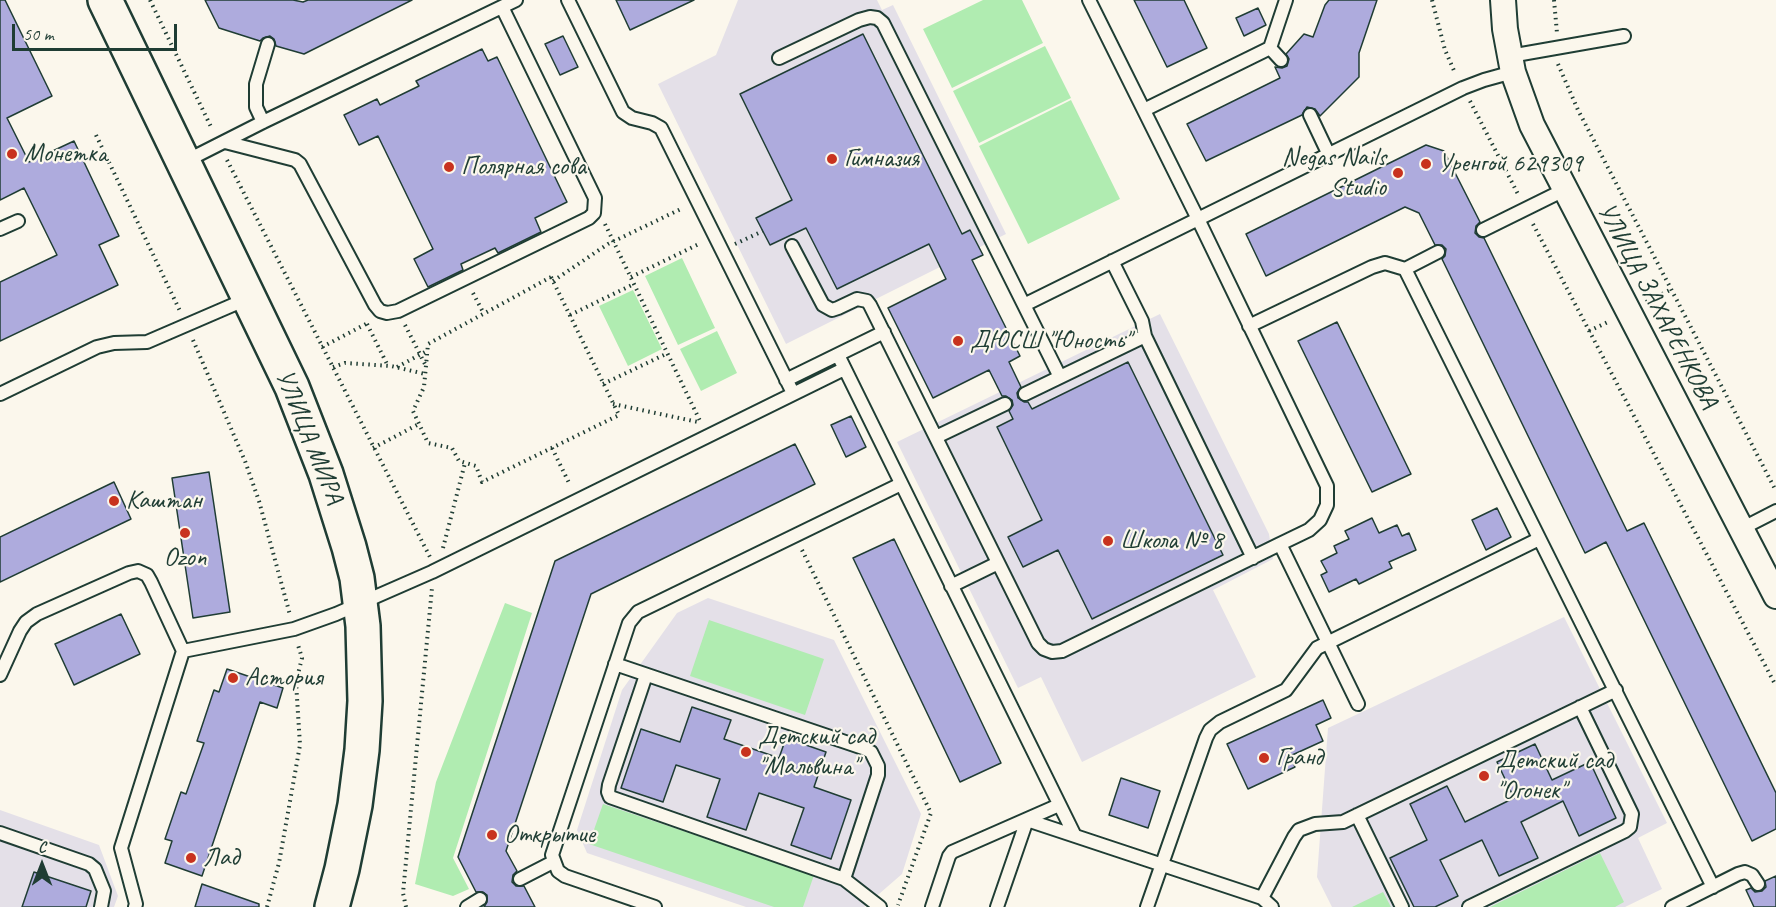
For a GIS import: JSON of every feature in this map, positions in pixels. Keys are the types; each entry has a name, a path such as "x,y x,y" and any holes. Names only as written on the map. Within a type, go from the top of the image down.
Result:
{"street":[{"name":"УЛИЦА МИРА","path":"105,0 292,387 326,474 349,547 361,604 365,658 362,750 355,805 332,907"},
{"name":"УЛИЦА ЗАХАРЕНКОВА","path":"1503,0 1505,29 1512,64 1532,125 1776,596"}],"lane":[{"path":"183,163 516,0"},
{"path":"568,0 623,112 632,118 652,123 661,129 793,393"},
{"path":"792,246 823,306 832,310 857,299 862,299 870,305 998,563 1038,642 1044,649 1052,652 1062,651 1309,530 1320,520 1328,505 1327,486 1089,0"},
{"path":"1144,110 1270,48 1286,0"},
{"path":"222,143 295,160 300,164 375,306 380,311 392,312 466,278 589,218 596,206 595,198 502,7"},
{"path":"779,58 859,20 870,17 877,18 883,23 1060,377"},
{"path":"1024,306 1463,88 1484,80 1512,64 1557,48 1623,36"},
{"path":"263,122 256,107 255,84 268,44"},
{"path":"1270,48 1281,60"},
{"path":"1310,115 1329,155"},
{"path":"1483,230 1564,190"},
{"path":"0,229 18,221"},
{"path":"1249,326 1372,267 1385,263 1405,269 1438,252"},
{"path":"1112,261 1142,321 1145,336 1253,558"},
{"path":"1405,269 1713,887"},
{"path":"0,394 105,344 147,342 250,297"},
{"path":"786,380 884,332"},
{"path":"1025,394 1145,336"},
{"path":"838,355 1074,834"},
{"path":"183,651 294,629 361,604 432,572 844,369"},
{"path":"936,437 1005,404"},
{"path":"656,907 565,876 558,871 553,862 553,848 629,623 638,612 901,484"},
{"path":"1741,529 1776,510"},
{"path":"1147,907 1210,730 1220,722 1286,690 1317,648 1539,539"},
{"path":"1280,544 1358,704"},
{"path":"951,586 998,563"},
{"path":"0,675 26,622 37,614 129,573 138,571 147,575 183,651 121,848 135,907"},
{"path":"615,664 871,752 878,766 878,775 844,879"},
{"path":"646,675 609,785 610,797 844,879 880,907"},
{"path":"1027,819 1267,903 1299,830 1315,824 1336,824 1357,815 1616,690"},
{"path":"1469,907 1625,831 1630,826 1632,814 1580,707"},
{"path":"932,907 952,852 1059,805"},
{"path":"1357,815 1402,907"},
{"path":"997,907 1027,819"},
{"path":"0,833 89,864 95,869 104,891 101,907"},
{"path":"520,879 553,862"},
{"path":"1672,907 1745,872 1752,875 1758,884"},
{"path":"466,907 480,899"}],"path":[{"path":"150,0 322,347 430,556 431,607 404,893 406,907"},
{"path":"1432,0 1445,50 1463,88 1776,686"},
{"path":"1554,0 1557,62 1578,110 1776,491"},
{"path":"96,135 187,326 245,461 259,501 302,658 296,682 300,745 279,863 267,907"},
{"path":"553,281 614,242 697,201"},
{"path":"602,218 708,436"},
{"path":"631,277 699,244"},
{"path":"551,277 619,415 482,483 476,466 459,461 452,448 428,443 413,411 424,387 428,344 484,314 551,277"},
{"path":"466,278 484,314"},
{"path":"570,315 634,284"},
{"path":"322,347 392,312 426,366"},
{"path":"396,368 428,351"},
{"path":"603,384 668,353"},
{"path":"333,368 345,363 396,368 425,374"},
{"path":"613,404 702,423"},
{"path":"373,448 419,424"},
{"path":"552,448 577,500"},
{"path":"430,556 443,549 465,463"},
{"path":"795,536 931,813 897,907"}],"shaded area":[{"name":"Гимназия","path":"738,0 877,0 882,10 893,5 1006,234 786,344 658,84 716,55"},
{"name":"Школа № 8","path":"1160,314 1269,534 1273,559 1213,590 1256,677 1082,762 1041,677 1018,688 897,442"},
{"name":"Детский сад \"Мальвина\"","path":"708,598 834,640 921,814 902,874 864,907 746,907 587,853 577,830 622,690 677,613"},
{"name":"Детский сад \"Огонек\"","path":"1564,617 1667,823 1638,838 1662,889 1625,907 1332,907 1317,877 1328,728"},
{"path":"0,810 99,845 118,896 114,907 0,907"}],"green space":[{"path":"983,0 1022,0 1043,43 952,88 923,29"},
{"path":"1045,46 1071,98 979,143 953,91"},
{"path":"1071,100 1120,199 1028,244 979,146"},
{"path":"682,258 715,328 678,345 645,276"},
{"path":"633,290 662,349 628,366 599,306"},
{"path":"717,331 737,373 701,391 680,349"},
{"path":"505,603 532,613 453,858 469,889 453,896 415,884 436,782"},
{"path":"709,620 824,659 805,715 690,676"},
{"path":"603,804 814,875 803,907 774,907 589,844"},
{"path":"1600,853 1624,902 1615,907 1490,907"},
{"path":"1383,892 1391,907 1352,907"}],"building":[{"path":"0,0 5,0 52,96 7,118 29,162 74,141 119,236 99,245 118,285 0,341 0,282 57,255 24,188 0,200"},
{"path":"205,0 303,2 308,0 412,0 304,54 276,46 274,39 270,36 260,41 219,28"},
{"path":"616,0 694,0 630,30"},
{"path":"1134,0 1184,0 1207,48 1167,67"},
{"path":"1329,0 1377,0 1359,53 1359,77 1320,116 1315,109 1307,107 1302,115 1206,161 1187,124 1280,78 1275,67 1287,66 1289,59 1286,54 1304,34 1313,37"},
{"path":"1258,8 1266,25 1244,36 1236,18"},
{"path":"863,34 962,234 970,230 983,255 972,260 1020,356 1009,362 1021,387 1017,393 1018,398 1028,402 1032,409 1128,362 1223,555 1092,619 1058,550 1023,567 1008,537 1042,520 997,427 1013,419 1009,411 1013,405 1012,400 1002,396 989,370 933,398 888,308 946,279 929,244 837,289 806,228 770,245 756,218 792,200 740,94"},
{"path":"563,36 578,67 560,75 545,44"},
{"path":"482,49 488,61 497,57 567,202 535,218 541,232 498,253 495,248 461,264 463,270 428,287 414,259 433,249 378,136 359,145 344,115 377,99 380,105 419,86 416,81"},
{"path":"1426,145 1444,151 1480,222 1476,226 1475,233 1484,238 1627,531 1644,523 1776,793 1776,829 1752,841 1606,542 1585,553 1442,259 1446,249 1442,245 1435,245 1419,213 1405,207 1266,276 1246,234"},
{"path":"1337,322 1411,474 1372,492 1298,341"},
{"path":"851,416 866,447 846,457 831,425"},
{"path":"795,444 815,484 591,594 506,851 517,871 513,875 512,882 516,886 524,886 535,907 484,907 487,895 483,892 476,892 458,857 555,561"},
{"path":"209,472 230,612 193,618 172,478"},
{"path":"114,482 131,519 0,582 0,537"},
{"path":"1497,508 1511,537 1486,550 1472,520"},
{"path":"1372,518 1379,533 1397,525 1402,536 1409,533 1416,550 1389,562 1392,568 1359,584 1356,579 1329,592 1321,575 1327,572 1321,561 1337,553 1334,546 1349,539 1345,531"},
{"path":"894,539 1001,763 960,782 853,558"},
{"path":"121,614 140,654 74,685 55,644"},
{"path":"227,669 283,688 277,708 260,702 202,876 165,863 172,841 165,839 181,792 186,794 204,743 197,741 214,690 219,692"},
{"path":"1323,700 1331,718 1316,725 1323,741 1290,756 1295,767 1248,789 1227,744"},
{"path":"692,707 731,720 724,739 779,758 786,738 826,752 814,787 851,800 831,859 791,845 804,808 759,793 746,830 707,817 720,779 676,765 663,802 621,788 641,729 680,742"},
{"path":"1535,744 1552,780 1590,762 1616,818 1579,836 1563,801 1521,822 1538,858 1499,876 1482,840 1440,860 1458,896 1435,907 1414,907 1390,858 1427,840 1410,804 1447,786 1465,822 1514,798 1497,762"},
{"path":"1121,778 1160,791 1148,828 1109,815"},
{"path":"34,872 91,891 86,907 22,907"},
{"path":"1776,876 1776,907 1754,907 1746,890 1751,888 1755,892 1762,891 1766,887 1765,881"},
{"path":"202,884 259,904 259,907 195,907"}],"place":[{"name":"Монетка","path":"12,154"},
{"name":"Гимназия","path":"832,159"},
{"name":"Уренгой 629309","path":"1426,164"},
{"name":"Полярная сова","path":"449,167"},
{"name":"Negas Nails Studio","path":"1398,173"},
{"name":"ДЮСШ \"Юность\"","path":"958,341"},
{"name":"Каштан","path":"114,501"},
{"name":"Ozon","path":"185,533"},
{"name":"Школа № 8","path":"1108,541"},
{"name":"Астория","path":"233,678"},
{"name":"Детский сад \"Мальвина\"","path":"746,752"},
{"name":"Гранд","path":"1264,758"},
{"name":"Детский сад \"Огонек\"","path":"1484,776"},
{"name":"Открытие","path":"492,835"},
{"name":"Лад","path":"191,858"}]}
